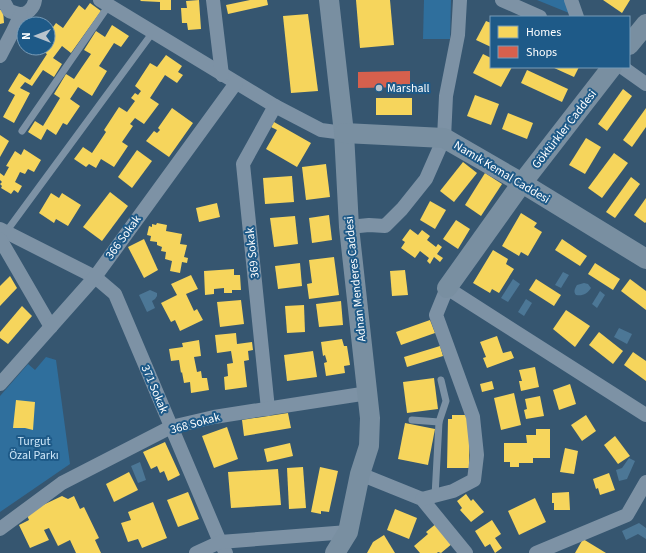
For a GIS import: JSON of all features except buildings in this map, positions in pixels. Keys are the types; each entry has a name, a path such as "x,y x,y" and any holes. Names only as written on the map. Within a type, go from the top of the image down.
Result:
{"street":[{"path":"3,0 9,11 21,14 29,11 35,4 35,0"},
{"path":"213,0 222,75"},
{"name":"Adnan Menderes Caddesi","path":"329,0 344,134 349,227 370,418 369,446 360,474 348,532 335,553"},
{"path":"349,227 369,225 385,226 402,209 426,179 444,138 446,96 458,36 460,0"},
{"path":"502,0 538,16"},
{"path":"570,0 577,16"},
{"path":"105,3 275,106 321,130 344,134"},
{"path":"0,56 21,14"},
{"path":"630,44 646,24"},
{"name":"Göktürkler Caddesi","path":"448,288 522,183 611,68"},
{"path":"623,68 646,84"},
{"name":"366 Sokak","path":"0,384 95,277 236,83"},
{"name":"369 Sokak","path":"268,409 243,164 275,106"},
{"name":"Namık Kemal Caddesi","path":"344,134 444,138 522,183 646,259"},
{"path":"2,234 50,326"},
{"name":"371 Sokak","path":"2,234 95,277 115,294 223,547"},
{"path":"360,474 429,497 453,491 474,480 477,455 473,417 436,315 448,288 646,415"},
{"name":"368 Sokak","path":"0,529 62,483 171,427 214,416 368,393"},
{"path":"536,553 627,515 646,482"},
{"path":"429,497 466,553"},
{"path":"196,553 223,547 348,532"}],"lane":[{"path":"22,131 105,3"},
{"path":"2,234 153,32"},
{"path":"429,497 439,422 446,401 441,380"},
{"path":"412,420 439,422"}],"green space":[{"path":"424,0 451,0 450,39 423,39"},
{"path":"537,0 565,0 569,13"},
{"name":"Turgut Özal Parkı","path":"46,357 56,360 70,464 0,512 0,396 28,364 35,370"}],"shaded area":[{"path":"563,272 569,275 561,288 555,285"},
{"path":"513,279 520,284 508,302 501,298"},
{"path":"584,283 588,284 591,288 585,294 576,295 574,291 577,285"},
{"path":"150,290 157,293 157,296 152,301 155,308 147,312 139,295"},
{"path":"600,291 605,295 597,308 592,304"},
{"path":"526,299 532,303 524,316 518,312"},
{"path":"619,328 632,334 627,344 614,337"},
{"path":"629,458 635,461 627,479 619,481 616,470 622,468"},
{"path":"140,462 146,480 138,483 131,466"},
{"path":"639,523 646,528 646,539 638,534 626,540 622,531"}],"place":[{"name":"Marshall","path":"379,88"}]}
